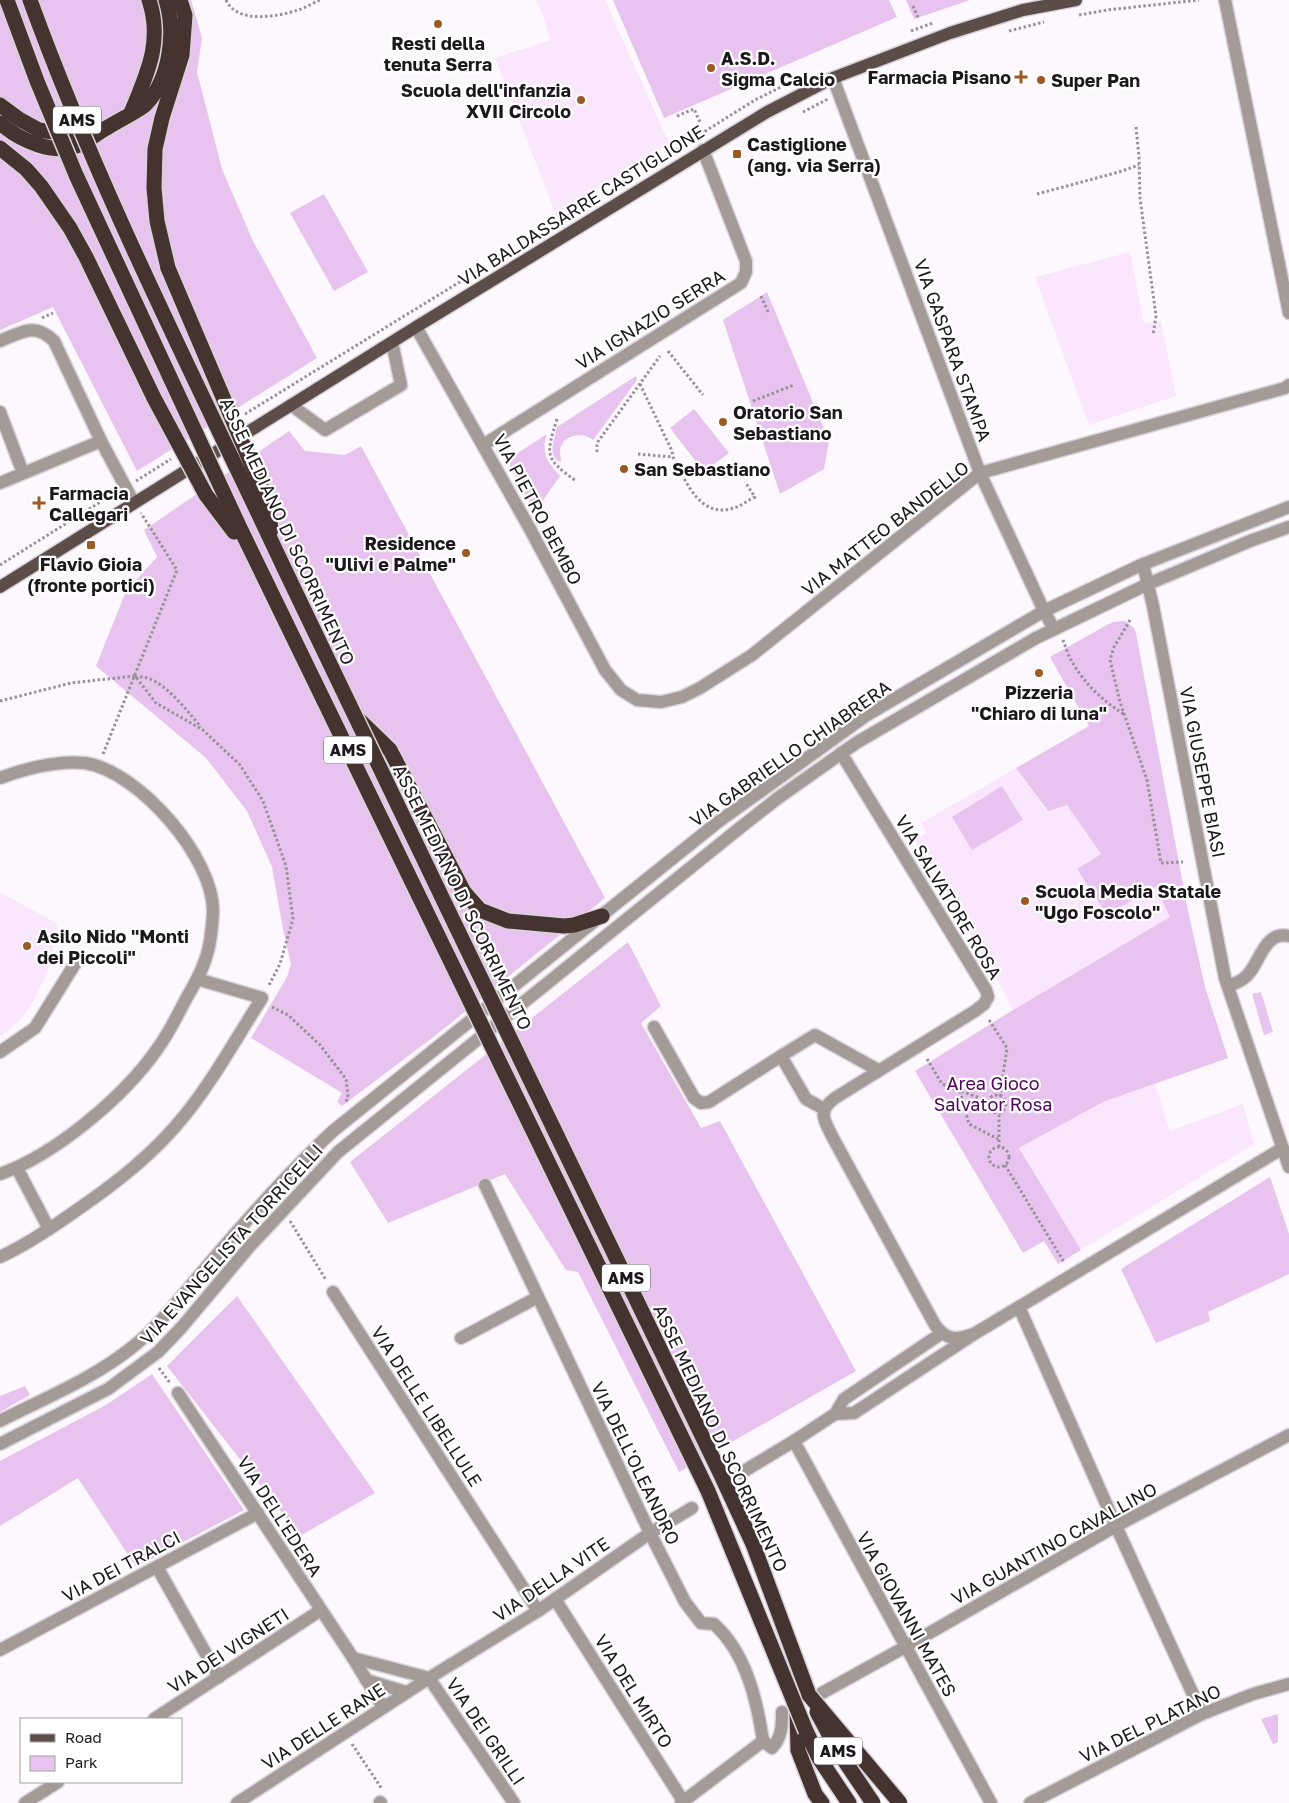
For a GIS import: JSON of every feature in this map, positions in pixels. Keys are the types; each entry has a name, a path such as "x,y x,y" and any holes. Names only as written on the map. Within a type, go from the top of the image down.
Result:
{"highway":[{"name":"ASSE MEDIANO DI SCORRIMENTO","path":"7,0 37,81 76,175 254,557 708,1492 790,1711 849,1803"},
{"name":"ASSE MEDIANO DI SCORRIMENTO","path":"30,0 52,62 128,239 355,716 721,1476 752,1544 815,1694 826,1731 873,1803"},
{"path":"131,113 151,63 155,20 149,0"},
{"path":"0,123 20,137 39,145 60,149 80,145 145,105 160,82 168,57 171,36 166,0"},
{"path":"180,0 185,15 182,55 162,118 155,149 154,188 157,221 168,268 268,503 273,544"},
{"path":"0,105 19,119 40,130 59,133 74,132 93,136"},
{"path":"0,148 26,169 41,186 70,228 154,398 206,495 254,557"},
{"path":"355,716 390,750 464,892 480,910 508,921 564,926 574,925 602,916"},
{"path":"815,1694 900,1803"},
{"path":"790,1711 798,1750 815,1794 822,1803"}],"main road":[{"name":"VIA BALDASSARRE CASTIGLIONE","path":"0,587 416,327 767,112 833,78 950,33 1023,10 1076,0"}],"street":[{"path":"1225,0 1289,313"},
{"name":"VIA GASPARA STAMPA","path":"833,78 980,473 1044,612 1054,629"},
{"name":"VIA IGNAZIO SERRA","path":"483,445 741,283 746,272 746,261 704,150"},
{"name":"VIA PIETRO BEMBO","path":"416,327 483,445 605,670 621,690 637,700"},
{"path":"0,341 28,330 38,330 54,341 101,440 134,503"},
{"path":"291,405 325,430 401,385 392,342"},
{"name":"VIA MATTEO BANDELLO","path":"637,700 660,702 682,697 700,688 752,655 980,473 1285,388 1289,385"},
{"path":"0,412 23,473"},
{"path":"0,483 101,440"},
{"name":"VIA GABRIELLO CHIABRERA","path":"531,972 718,822 867,715 1044,612 1142,564 1289,507"},
{"name":"VIA GABRIELLO CHIABRERA","path":"542,988 748,821 841,753 1054,629 1148,584 1250,541 1289,527"},
{"path":"1142,564 1148,584"},
{"name":"VIA GIUSEPPE BIASI","path":"1148,584 1228,986 1289,1167"},
{"name":"VIA SALVATORE ROSA","path":"824,1109 835,1098 878,1070 975,1012 984,1004 988,997 986,990 841,753"},
{"path":"0,778 36,766 85,763 98,766 134,786 168,818 186,841 201,865 208,884 213,911 207,955 197,978 163,1041 139,1072 102,1110 59,1143 17,1168 0,1174"},
{"path":"1228,986 1244,979 1273,937 1281,934 1289,936"},
{"path":"0,1052 35,1028 78,959"},
{"name":"VIA EVANGELISTA TORRICELLI","path":"0,1421 92,1374 135,1345 165,1316 226,1244 298,1166 351,1117 531,972"},
{"path":"0,1258 24,1246 136,1167 185,1115 214,1074 261,1000 197,978"},
{"name":"VIA EVANGELISTA TORRICELLI","path":"0,1444 108,1389 158,1352 181,1328 250,1246 338,1152 542,988"},
{"path":"654,1027 694,1098 701,1103 709,1102 814,1035 878,1070"},
{"path":"781,1056 806,1099 824,1109 823,1113 826,1124 833,1138 928,1312 942,1334 953,1338 974,1334"},
{"path":"835,1414 854,1412 974,1334 1283,1148"},
{"path":"17,1168 49,1229"},
{"name":"VIA DELL'OLEANDRO","path":"485,1185 650,1533 685,1602 701,1623 714,1624 724,1633 742,1664 758,1707 763,1742"},
{"name":"VIA DELLE LIBELLULE","path":"332,1292 538,1610"},
{"path":"461,1338 538,1297"},
{"path":"1020,1307 1116,1526 1202,1714"},
{"path":"741,1473 835,1414 844,1399 942,1334"},
{"name":"VIA DELL'EDERA","path":"178,1393 258,1512 383,1707"},
{"name":"VIA GUANTINO CAVALLINO","path":"815,1694 839,1684 1116,1526 1289,1435"},
{"name":"VIA GIOVANNI MATES","path":"794,1441 991,1803"},
{"name":"VIA DELLA VITE","path":"429,1678 538,1610 650,1533 692,1508"},
{"name":"VIA DEI TRALCI","path":"0,1650 258,1512"},
{"path":"157,1567 219,1677"},
{"name":"VIA DEL MIRTO","path":"555,1599 682,1802"},
{"name":"VIA DEI VIGNETI","path":"156,1718 321,1610"},
{"path":"353,1658 429,1678"},
{"name":"VIA DELLE RANE","path":"237,1803 429,1678"},
{"name":"VIA DEI GRILLI","path":"429,1678 514,1803"},
{"path":"366,1680 406,1692"},
{"name":"VIA DEL PLATANO","path":"1030,1803 1202,1714 1253,1694 1289,1684"},
{"path":"682,1802 763,1742 772,1748 778,1742 790,1711"},
{"path":"26,1803 56,1783"}],"path":[{"path":"226,0 226,3 238,13 254,18 298,10 320,0"},
{"path":"1079,15 1199,0"},
{"path":"913,6 919,20"},
{"path":"1006,32 1051,20"},
{"path":"796,115 838,93"},
{"path":"677,116 694,109 700,122"},
{"path":"1136,127 1140,198 1156,316 1153,335"},
{"path":"1037,194 1139,165"},
{"path":"761,296 768,312"},
{"path":"668,351 704,395"},
{"path":"597,452 597,443 660,356"},
{"path":"640,384 672,451 673,457 696,497 703,505 713,509 724,510 735,508 755,497 745,482"},
{"path":"753,401 794,385"},
{"path":"557,419 548,447 550,456 554,464 576,481"},
{"path":"638,454 673,457"},
{"path":"134,520 150,510"},
{"path":"98,766 177,570 147,522"},
{"path":"1130,620 1114,647 1110,660 1120,702 1147,780 1161,863 1183,862"},
{"path":"1063,640 1074,665 1095,691 1108,705 1124,714"},
{"path":"134,676 156,703 203,730"},
{"path":"0,701 71,683 134,676 149,678 162,687 183,707 203,730 240,765 263,801 286,866 293,919 280,964 261,1000 288,1015 325,1052 346,1079 348,1095 346,1110 351,1117"},
{"path":"989,1020 1007,1048 1000,1096"},
{"path":"927,1059 942,1084 988,1101"},
{"path":"959,1090 969,1124 998,1139"},
{"path":"992,1096 1000,1096 1005,1100 1006,1106 1003,1112 994,1113 989,1110 988,1101 992,1096"},
{"path":"998,1147 999,1113"},
{"path":"998,1147 1005,1149 1009,1154 1009,1160 1005,1165 996,1166 991,1163 989,1159 990,1152 998,1147"},
{"path":"1005,1165 1064,1262"},
{"path":"289,1219 332,1292"},
{"path":"156,1365 178,1393"},
{"path":"344,1733 387,1797 380,1803"}],"shaded area":[{"name":"Scuola dell'infanzia XVII Circolo","path":"536,0 605,0 669,143 556,215 495,58 550,40 543,15"},
{"path":"1130,252 1144,323 1161,321 1176,396 1089,425 1035,277"},
{"name":"Scuola Media Statale \"Ugo Foscolo\"","path":"1016,768 1047,811 1067,804 1101,854 1077,869 1107,915 1157,887 1170,917 1013,1010 915,839 926,833 921,823"},
{"name":"Asilo Nido \"Monti dei Piccoli\"","path":"0,892 58,924 49,969 31,1006 16,1024 0,1036"},
{"path":"1155,1084 1170,1131 1243,1104 1254,1144 1081,1250 1019,1148 1103,1102"}],"green space":[{"path":"0,0 191,0 202,38 197,72 222,169 252,239 317,358 137,471 53,307 0,330"},
{"name":"A.S.D. Sigma Calcio","path":"613,0 889,0 897,17 664,118"},
{"path":"906,0 970,0 914,19"},
{"path":"324,194 368,272 334,291 290,213"},
{"path":"767,292 829,441 824,469 780,494 723,320"},
{"path":"636,376 637,380 593,440 580,435 567,439 560,448 561,462 556,460 553,447 557,427"},
{"path":"694,409 729,453 704,472 670,428"},
{"path":"289,431 305,451 345,455 361,446 605,898 436,1035 342,1106 337,1102 342,1093 251,1038 287,977 291,964 272,867 247,811 206,758 96,666 126,591 157,557 144,530"},
{"path":"547,434 544,446 546,457 560,476 535,512 510,467 510,458"},
{"name":"Area Gioco Salvator Rosa","path":"1125,621 1134,628 1136,633 1188,911 1205,987 1228,1058 1103,1102 1019,1148 1081,1250 1058,1264 1044,1241 1023,1253 915,1071 1013,1010 1170,917 1156,887 1107,915 1077,869 1101,854 1067,805 1048,811 1016,768 1089,726 1050,657 1113,622"},
{"path":"1002,786 1023,820 972,850 952,817"},
{"path":"628,942 661,1006 641,1023 701,1128 720,1121 856,1371 679,1472 578,1272 566,1270 505,1174 388,1223 350,1162"},
{"path":"1261,992 1273,1032 1264,1035 1252,994"},
{"path":"1270,1177 1289,1234 1289,1274 1208,1312 1210,1321 1156,1343 1121,1269"},
{"path":"237,1296 375,1493 300,1536 167,1366"},
{"path":"152,1374 244,1510 136,1567 78,1478 0,1526 0,1461 106,1405"},
{"path":"25,1386 30,1395 0,1412 0,1396"},
{"path":"1278,1714 1278,1742 1273,1744 1261,1719"}],"place":[{"name":"Resti della tenuta Serra","path":"438,24"},
{"name":"A.S.D. Sigma Calcio","path":"711,68"},
{"name":"Farmacia Pisano","path":"1021,77"},
{"name":"Super Pan","path":"1041,80"},
{"name":"Scuola dell'infanzia XVII Circolo","path":"581,100"},
{"name":"Castiglione (ang. via Serra)","path":"737,154"},
{"name":"Oratorio San Sebastiano","path":"723,422"},
{"name":"San Sebastiano","path":"624,469"},
{"name":"Farmacia Callegari","path":"39,503"},
{"name":"Flavio Gioia (fronte portici)","path":"91,545"},
{"name":"Residence \"Ulivi e Palme\"","path":"466,553"},
{"name":"Pizzeria \"Chiaro di luna\"","path":"1039,673"},
{"name":"Scuola Media Statale \"Ugo Foscolo\"","path":"1025,901"},
{"name":"Asilo Nido \"Monti dei Piccoli\"","path":"27,946"}]}
